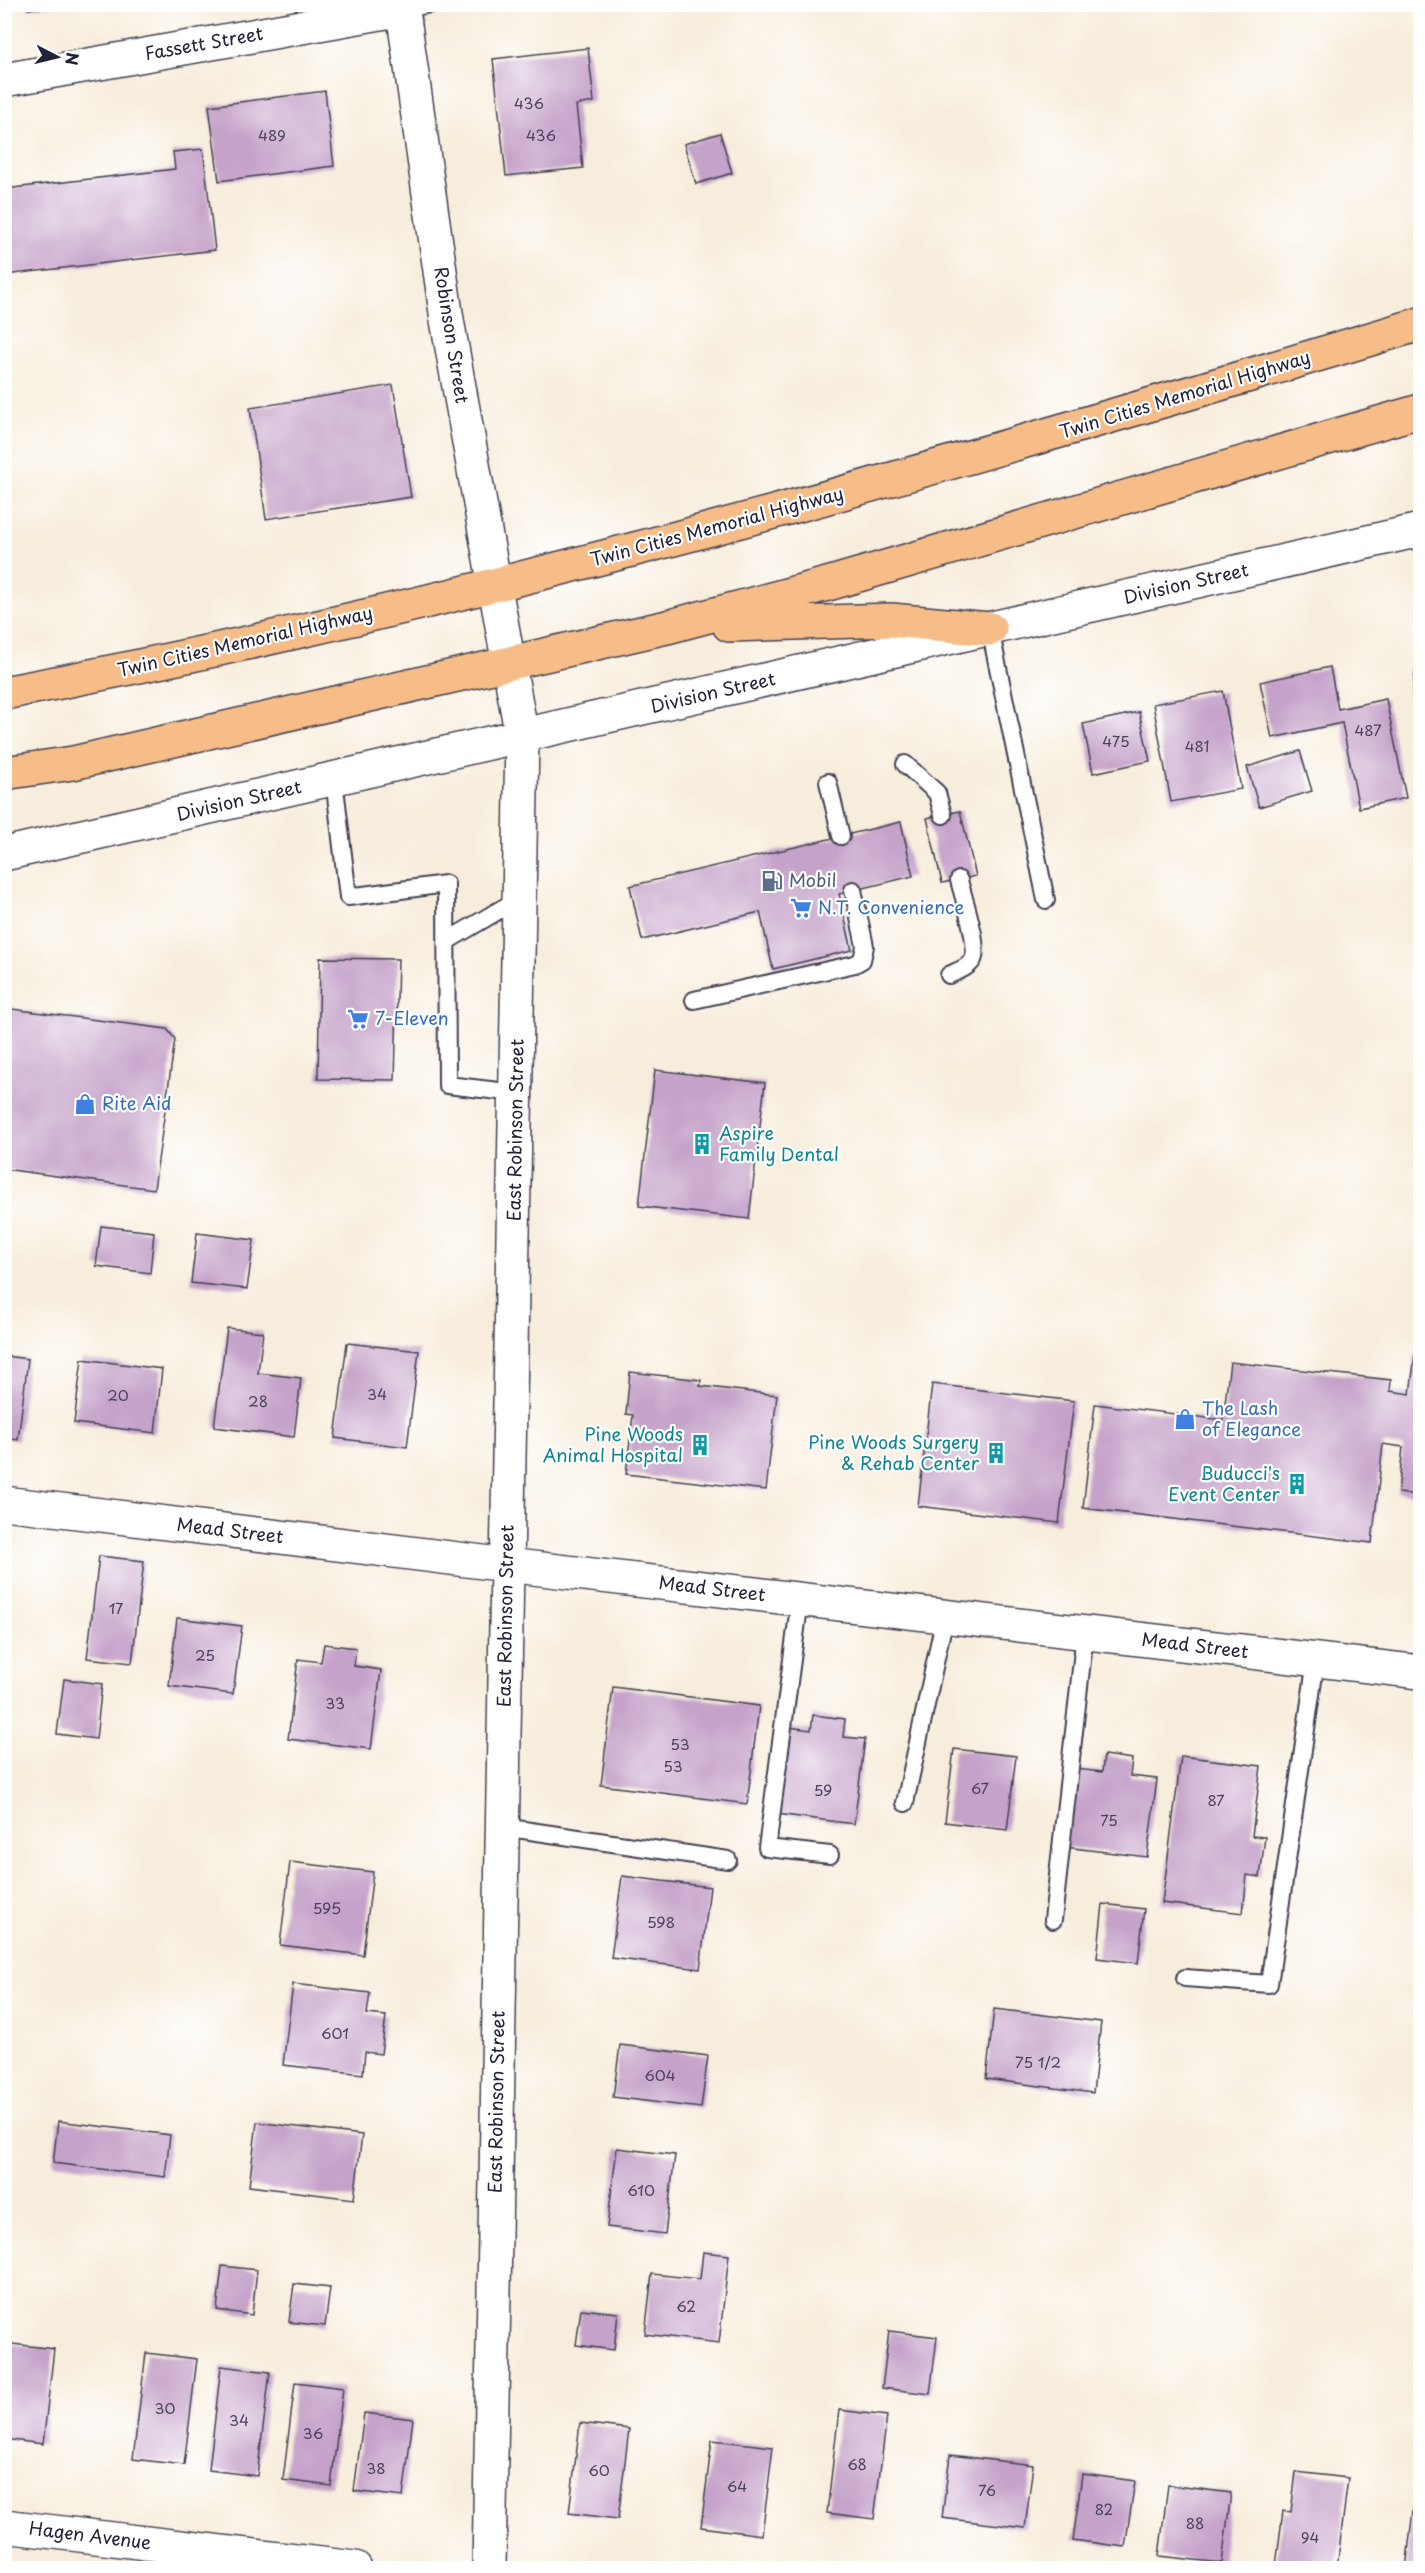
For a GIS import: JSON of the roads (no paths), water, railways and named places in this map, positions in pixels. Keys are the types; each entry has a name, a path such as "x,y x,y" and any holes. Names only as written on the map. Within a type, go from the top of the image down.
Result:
{"main road":[{"name":"Twin Cities Memorial Highway","path":"4,693 105,674 494,585 915,475 1420,324"},
{"path":"4,773 73,763 667,627 843,580 1420,411"},
{"path":"667,627 891,620 990,629"}],"street":[{"name":"Fassett Street","path":"4,80 412,6"},
{"name":"Robinson Street","path":"412,6 447,320 509,665"},
{"name":"Division Street","path":"4,854 1420,530"},
{"name":"East Robinson Street","path":"489,2568 522,737 509,665"},
{"name":"Mead Street","path":"4,1503 507,1565 1420,1672"},
{"name":"Hagen Avenue","path":"4,2526 355,2568"}],"lane":[{"path":"990,629 1046,900"},
{"path":"905,764 937,793 943,815"},
{"path":"334,779 348,897 446,884 447,1085 516,1093"},
{"path":"828,782 841,836"},
{"path":"949,975 966,967 973,959 975,946 959,880"},
{"path":"694,1000 862,960 866,946 854,890"},
{"path":"447,941 520,898"},
{"path":"800,1599 767,1848 830,1855"},
{"path":"905,1803 945,1616"},
{"path":"1053,1920 1085,1633"},
{"path":"1185,1978 1269,1984 1316,1660"},
{"path":"503,1827 728,1860"}],"place":[{"name":"Mobil","path":"772,881"},
{"name":"N.T. Convenience","path":"801,908"},
{"name":"7-Eleven","path":"358,1019"},
{"name":"Rite Aid","path":"85,1104"},
{"name":"Aspire Family Dental","path":"702,1144"},
{"name":"The Lash of Elegance","path":"1185,1419"},
{"name":"Pine Woods Animal Hospital","path":"700,1445"},
{"name":"Pine Woods Surgery & Rehab Center","path":"996,1453"},
{"name":"Buducci's Event Center","path":"1297,1484"}]}
